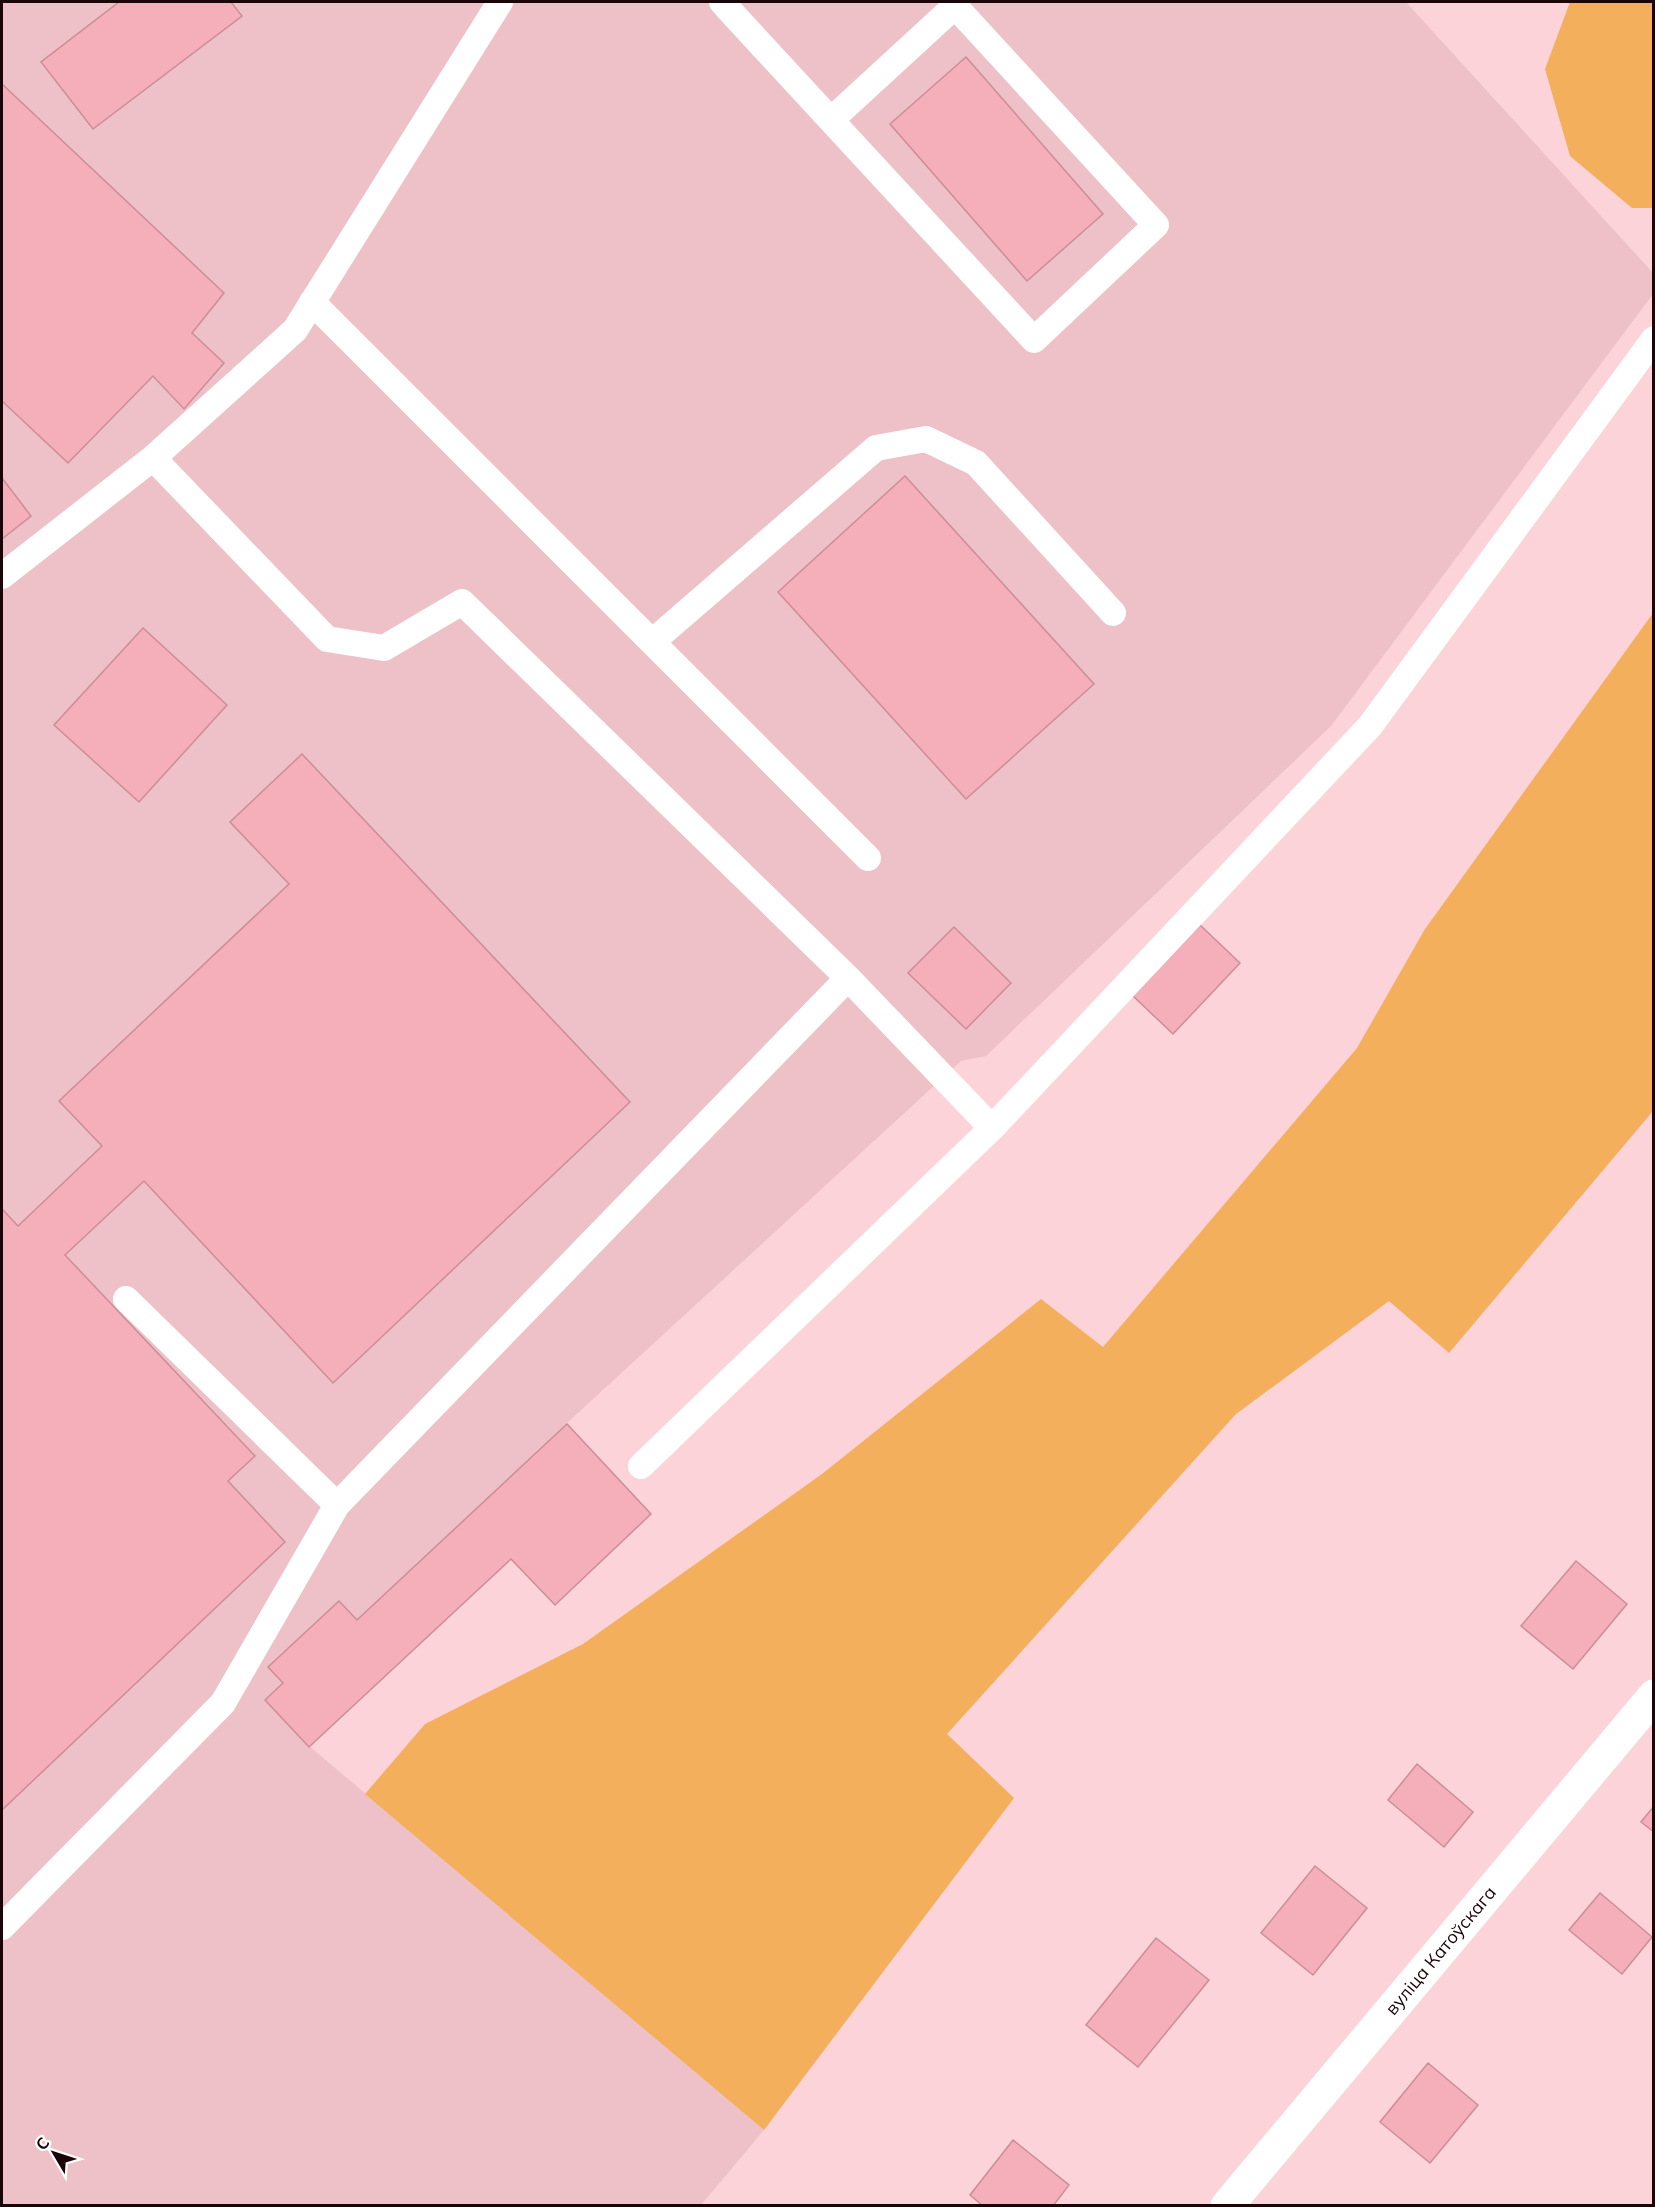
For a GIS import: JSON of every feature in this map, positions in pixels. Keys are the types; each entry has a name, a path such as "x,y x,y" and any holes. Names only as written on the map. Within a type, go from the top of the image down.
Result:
{"main road":[{"name":"вуліца Катоўскага","path":"1227,2205 1653,1696"}],"lane":[{"path":"2,576 153,458 295,330 500,2"},
{"path":"722,2 1034,340 1156,225 954,6 831,120"},
{"path":"312,302 868,858"},
{"path":"641,1466 992,1128 1370,726 1653,339"},
{"path":"652,642 876,448 926,439 976,463 1113,613"},
{"path":"153,458 327,639 384,648 462,602 848,978 992,1128"},
{"path":"2,1927 223,1703 337,1505 848,978"},
{"path":"126,1299 337,1505"}],"shaded area":[{"path":"2,2 1406,2 1653,273 1653,294 1331,726 986,1056 961,1061 567,1423 651,1514 555,1605 511,1559 309,1746 764,2130 701,2205 2,2206"},
{"path":"1570,2 1653,2 1653,208 1632,208 1570,156 1545,69"},
{"path":"1653,613 1653,1111 1449,1353 1389,1301 1236,1414 947,1734 1014,1798 764,2130 365,1794 425,1724 583,1644 822,1474 1041,1299 1103,1347 1357,1048 1425,929"}],"building":[{"path":"119,2 231,2 242,16 93,129 41,62"},
{"path":"966,57 1103,214 1027,281 890,124"},
{"path":"2,84 224,293 192,333 224,363 184,409 153,376 68,463 2,401"},
{"path":"905,476 1094,684 966,799 778,592"},
{"path":"2,478 31,516 2,539"},
{"path":"143,628 227,705 139,802 54,725"},
{"path":"302,754 630,1102 333,1383 144,1181 65,1255 255,1456 228,1481 285,1542 2,1810 2,1209 18,1226 102,1146 59,1101 289,884 230,822"},
{"path":"1200,925 1240,963 1173,1034 1133,996"},
{"path":"954,927 1011,983 966,1029 908,973"},
{"path":"567,1424 651,1514 555,1605 511,1559 309,1747 265,1700 283,1683 268,1667 339,1601 357,1620"},
{"path":"1576,1561 1627,1604 1573,1669 1521,1626"},
{"path":"1417,1764 1473,1812 1444,1847 1388,1800"},
{"path":"1654,1806 1654,1832 1641,1822"},
{"path":"1315,1866 1367,1908 1313,1975 1261,1933"},
{"path":"1600,1893 1652,1937 1622,1974 1569,1930"},
{"path":"1156,1938 1209,1980 1138,2067 1086,2025"},
{"path":"1428,2063 1478,2105 1430,2163 1380,2122"},
{"path":"1013,2140 1069,2185 1053,2206 983,2206 970,2195"}]}
